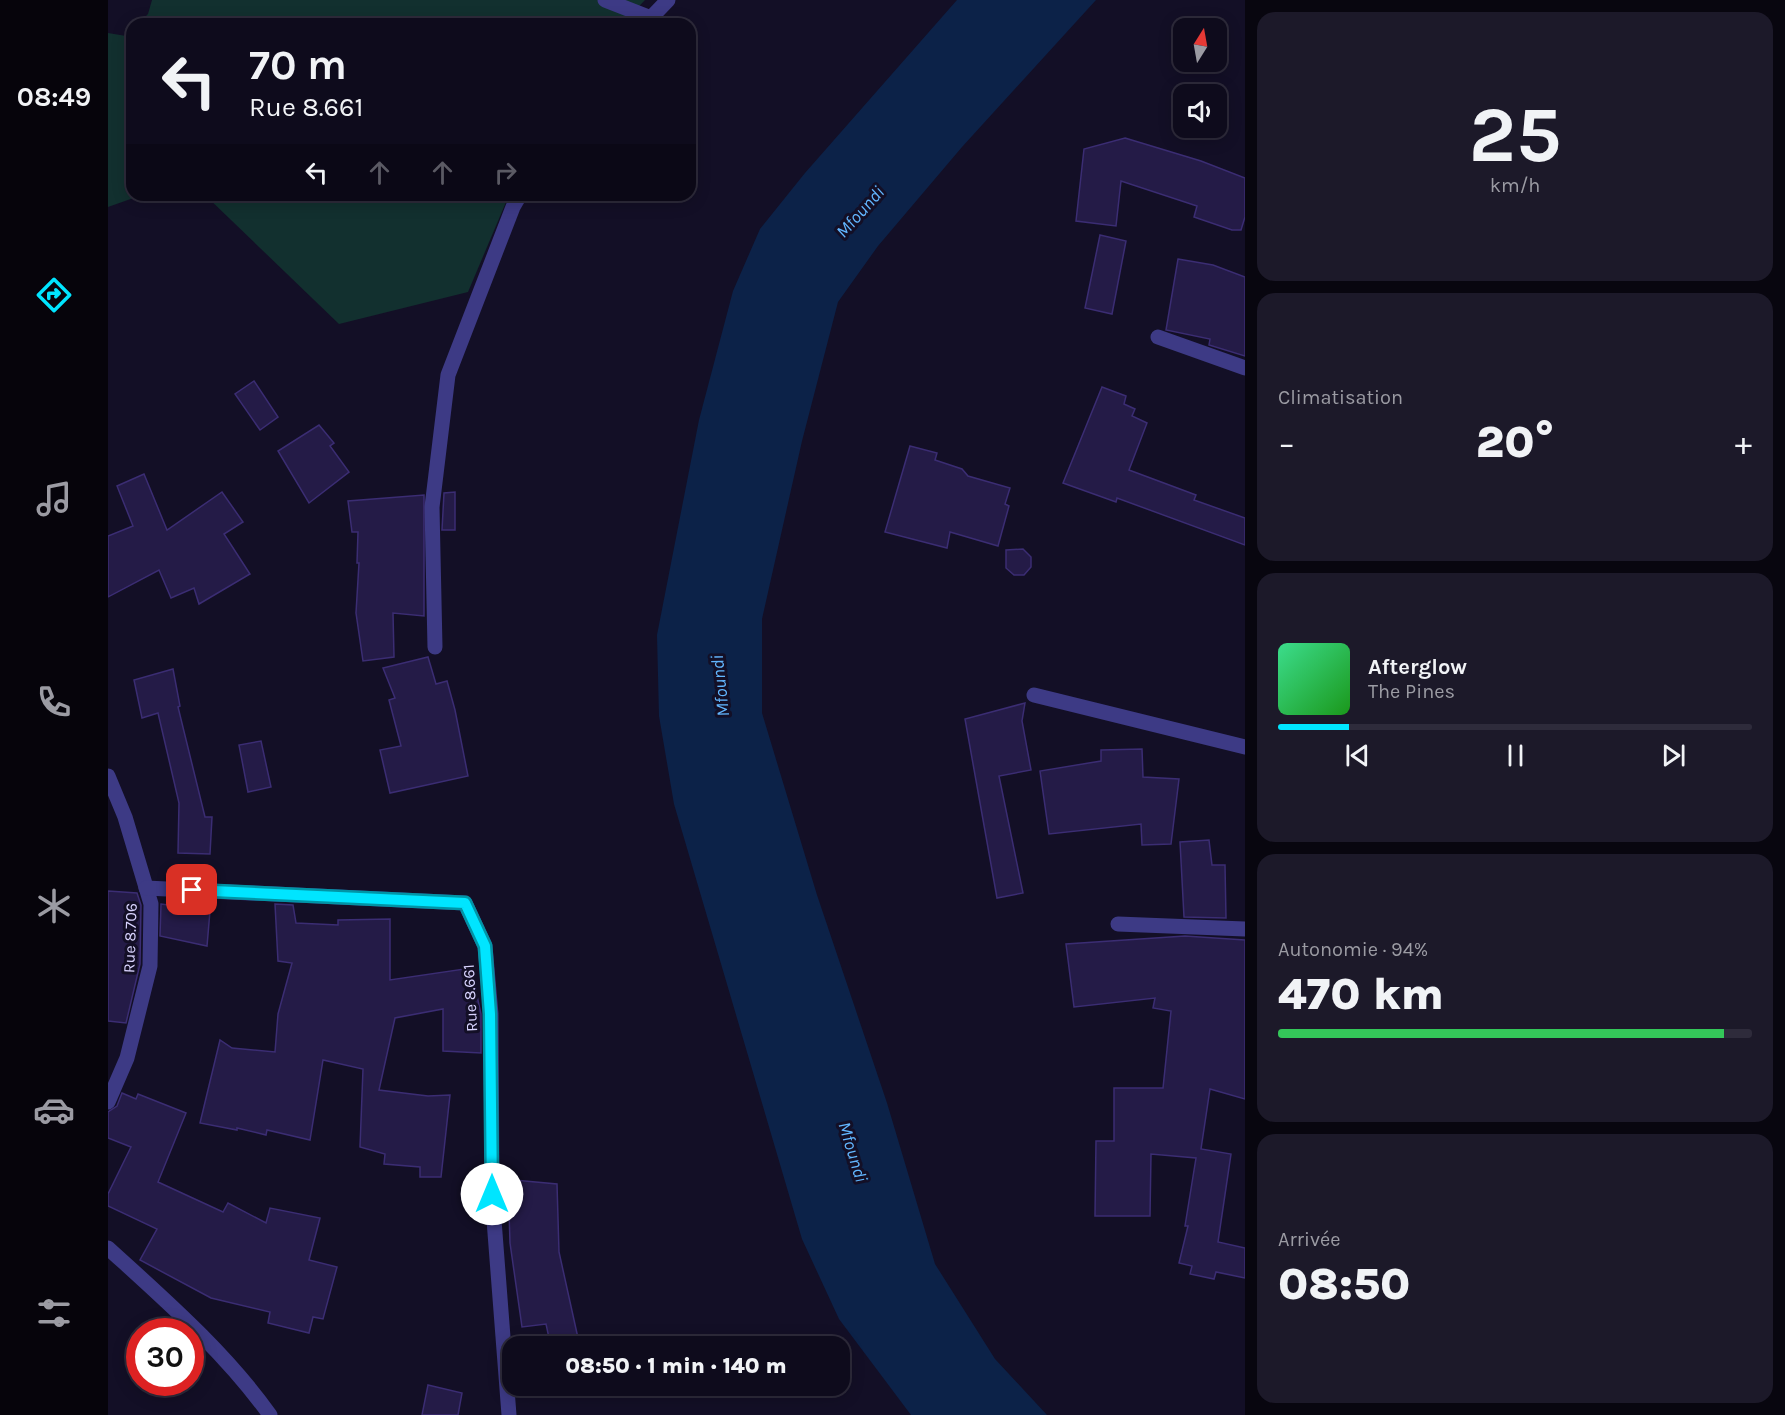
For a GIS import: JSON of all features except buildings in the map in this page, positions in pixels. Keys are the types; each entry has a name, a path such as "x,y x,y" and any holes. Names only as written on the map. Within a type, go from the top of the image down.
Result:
{"street":[{"path":"605,0 642,18"},
{"path":"651,18 668,0"},
{"path":"435,646 432,507 448,375 516,201"},
{"path":"1158,337 1245,368"},
{"path":"1034,695 1245,747"},
{"name":"Rue 8.706","path":"108,776 124,817 151,904 150,966 127,1058 108,1102"},
{"name":"Rue 8.661","path":"146,888 465,903 485,946 490,1014 492,1194 509,1415"},
{"path":"1118,924 1245,929"},
{"path":"108,1248 177,1312 255,1394 270,1415"}],"green space":[{"path":"152,0 645,0 628,18 144,18 148,14"},
{"path":"108,33 126,36 126,201 108,207"},
{"path":"211,201 506,201 468,292 339,324"}],"water":[{"name":"Mfoundi","path":"957,0 1096,0 962,147 878,246 838,302 802,441 762,619 762,713 817,895 887,1103 935,1264 995,1359 1047,1415 911,1415 839,1319 802,1239 674,804 659,716 657,635 699,420 733,291 760,229 805,173"}],"route":[{"path":"192,890 465,903 485,946 490,1014 492,1194"}]}
